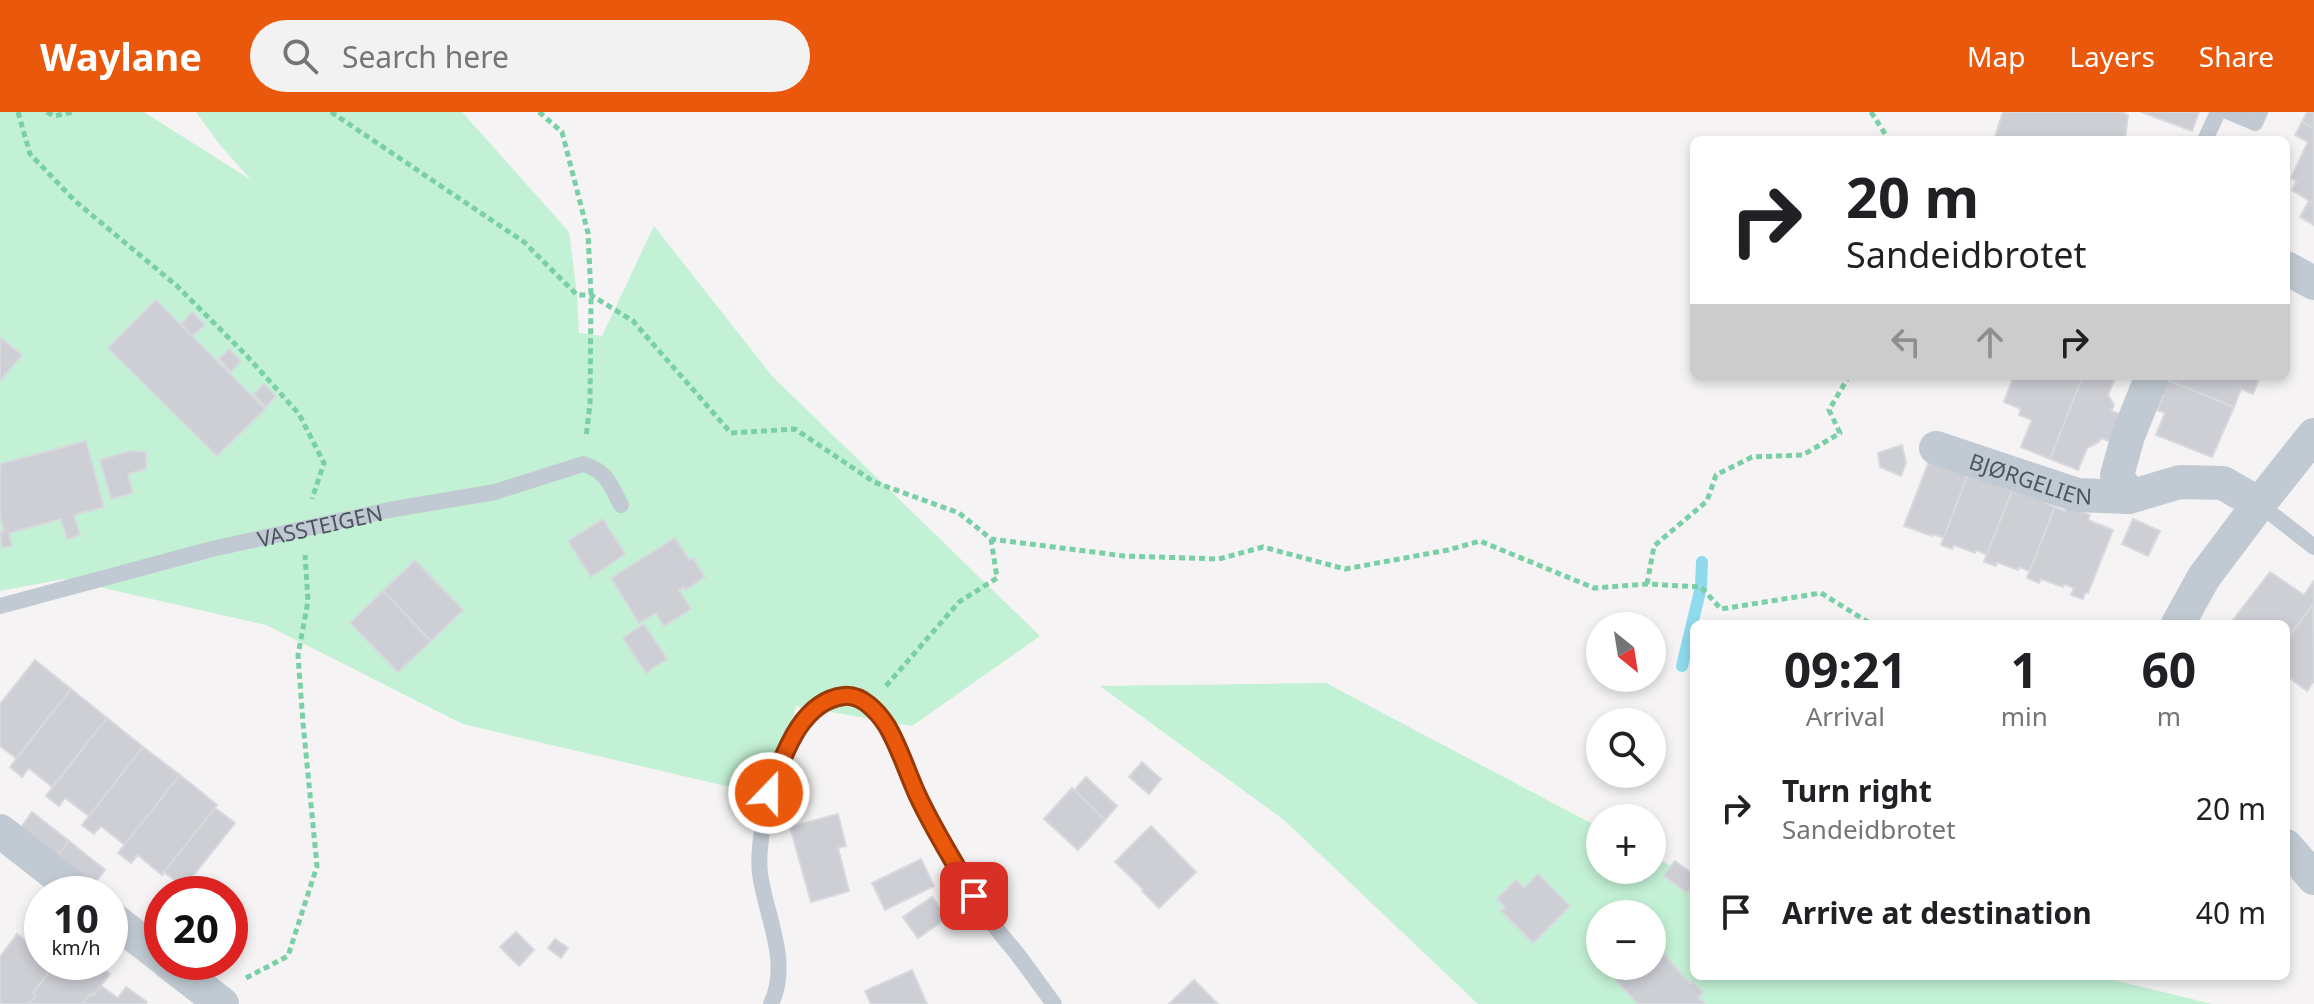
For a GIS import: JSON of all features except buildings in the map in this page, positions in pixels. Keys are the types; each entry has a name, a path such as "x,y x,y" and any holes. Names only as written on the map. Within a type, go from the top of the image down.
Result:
{"street":[{"path":"2290,270 2314,283"},
{"name":"BJØRGELIEN","path":"2129,497 2117,475 2128,436 2150,380"},
{"path":"2180,620 2204,577 2314,435"},
{"name":"BJØRGELIEN","path":"1936,448 2077,495 2129,497 2180,482 2223,483 2259,504"},
{"path":"0,831 58,876"},
{"path":"2290,851 2314,878"},
{"path":"128,931 144,943"},
{"path":"191,980 217,1000"}],"lane":[{"path":"2207,136 2218,112"},
{"path":"2229,112 2255,123 2260,112"},
{"name":"VASSTEIGEN","path":"0,606 212,549 389,510 495,492 583,464"},
{"path":"583,464 603,473 621,505"},
{"path":"2259,504 2314,547"},
{"path":"771,1004 776,994 778,953 760,874 760,842 769,793 791,742 809,713 829,698 851,695 869,705 887,726 947,851 988,918 1054,1004"}],"path":[{"path":"18,112 30,154 75,201 177,286 246,355 299,414 324,463 303,529 308,601 298,655 317,866 288,956 217,1000"},
{"path":"47,112 54,116 73,112"},
{"path":"331,112 524,242 577,295 591,295 633,321 731,433 795,429 874,482 959,513 991,539 1124,556 1219,559 1263,547 1345,569 1480,541 1594,588 1647,584 1701,587 1721,609 1821,593 1865,620"},
{"path":"539,112 562,132 588,233 590,404 583,464"},
{"path":"1871,112 1886,136"},
{"path":"1647,584 1654,546 1707,501 1716,475 1752,457 1803,455 1840,433 1829,410 1847,380"},
{"path":"869,705 959,602 997,578 991,539"}],"green space":[{"path":"0,112 144,112 251,180 196,112 462,112 569,232 579,333 602,336 654,226 772,376 1040,636 912,726 796,706 772,797 463,724 266,625 64,579 0,591"},
{"path":"1326,683 1586,821 1586,884 1666,884 1666,863 1690,872 1690,980 2113,980 2212,1004 1478,1004 1284,820 1100,686"}],"waterway":[{"path":"1693,620 1701,587 1702,562"},
{"path":"1682,666 1690,633"}],"route":[{"path":"769,793 783,758 809,713 829,698 851,695 869,705 887,726 918,796 974,896"}]}
